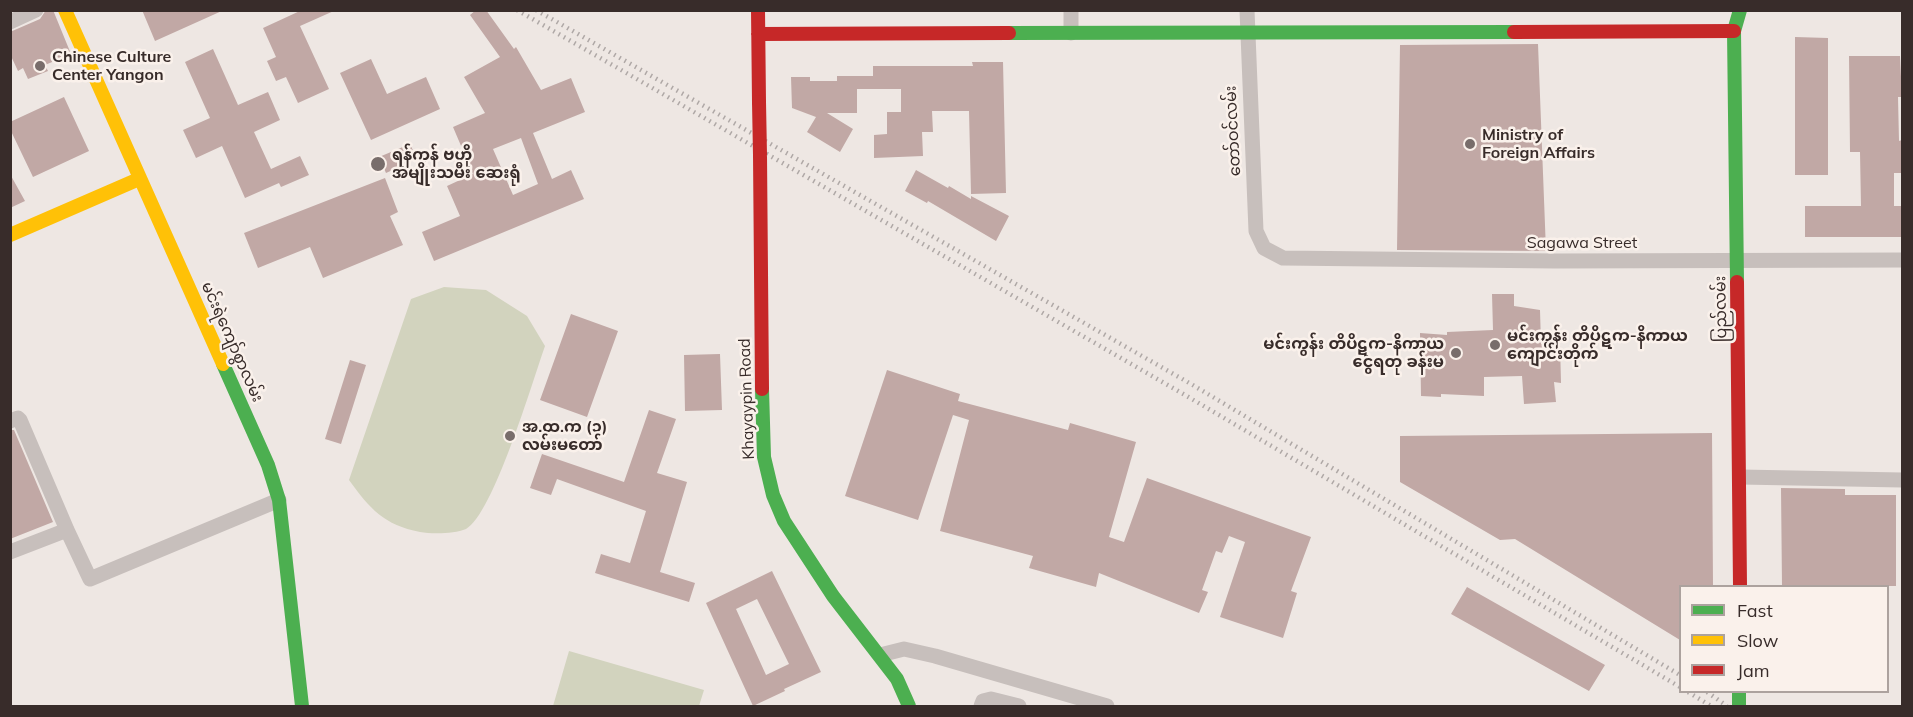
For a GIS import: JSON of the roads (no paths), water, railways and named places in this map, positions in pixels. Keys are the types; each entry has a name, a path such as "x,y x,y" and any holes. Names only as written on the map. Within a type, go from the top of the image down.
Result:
{"main road":[{"name":"မင်းရဲကျော်စွာလမ်း","path":"65,10 268,465 279,500 302,706"},
{"name":"Khayaypin Road","path":"758,10 764,457 773,495 784,521 833,596 897,679 909,706"},
{"name":"ပြည်လမ်း","path":"1728,10 1734,31 1740,585"},
{"name":"ပြည်လမ်း","path":"1734,31 1740,10"},
{"path":"758,34 1734,31"},
{"path":"10,235 139,179"}],"street":[{"path":"10,22 36,10"},
{"path":"1071,10 1071,33"},
{"name":"တော်ဝင်လမ်း","path":"1247,10 1256,231 1264,248"},
{"name":"Sagawa Street","path":"1264,248 1283,258 1555,261 1902,260"},
{"path":"10,421 18,418 20,420 90,579 279,500"},
{"path":"1740,477 1902,480"},
{"path":"10,552 67,530"},
{"path":"880,655 904,649 1107,706"},
{"path":"981,706 983,702 991,699 1019,706"}],"railway":[{"path":"517,10 1185,395 1679,686"},
{"path":"536,10 1191,384 1679,674"},
{"path":"1690,693 1711,706"},
{"path":"1708,693 1727,706"}],"place":[{"name":"Chinese Culture Center Yangon","path":"40,66"},
{"name":"Ministry of Foreign Affairs","path":"1470,144"},
{"name":"ရန်ကုန် ဗဟို အမျိုးသမီး ဆေးရုံ","path":"378,164"},
{"name":"မင်းကွန်း တိပိဋက-နိကာယ ကျောင်းတိုက်","path":"1495,345"},
{"name":"မင်းကွန်း တိပိဋက-နိကာယ ငွေရတု ခန်းမ","path":"1456,353"},
{"name":"အ.ထ.က (၁) လမ်းမတော်","path":"510,436"}]}
